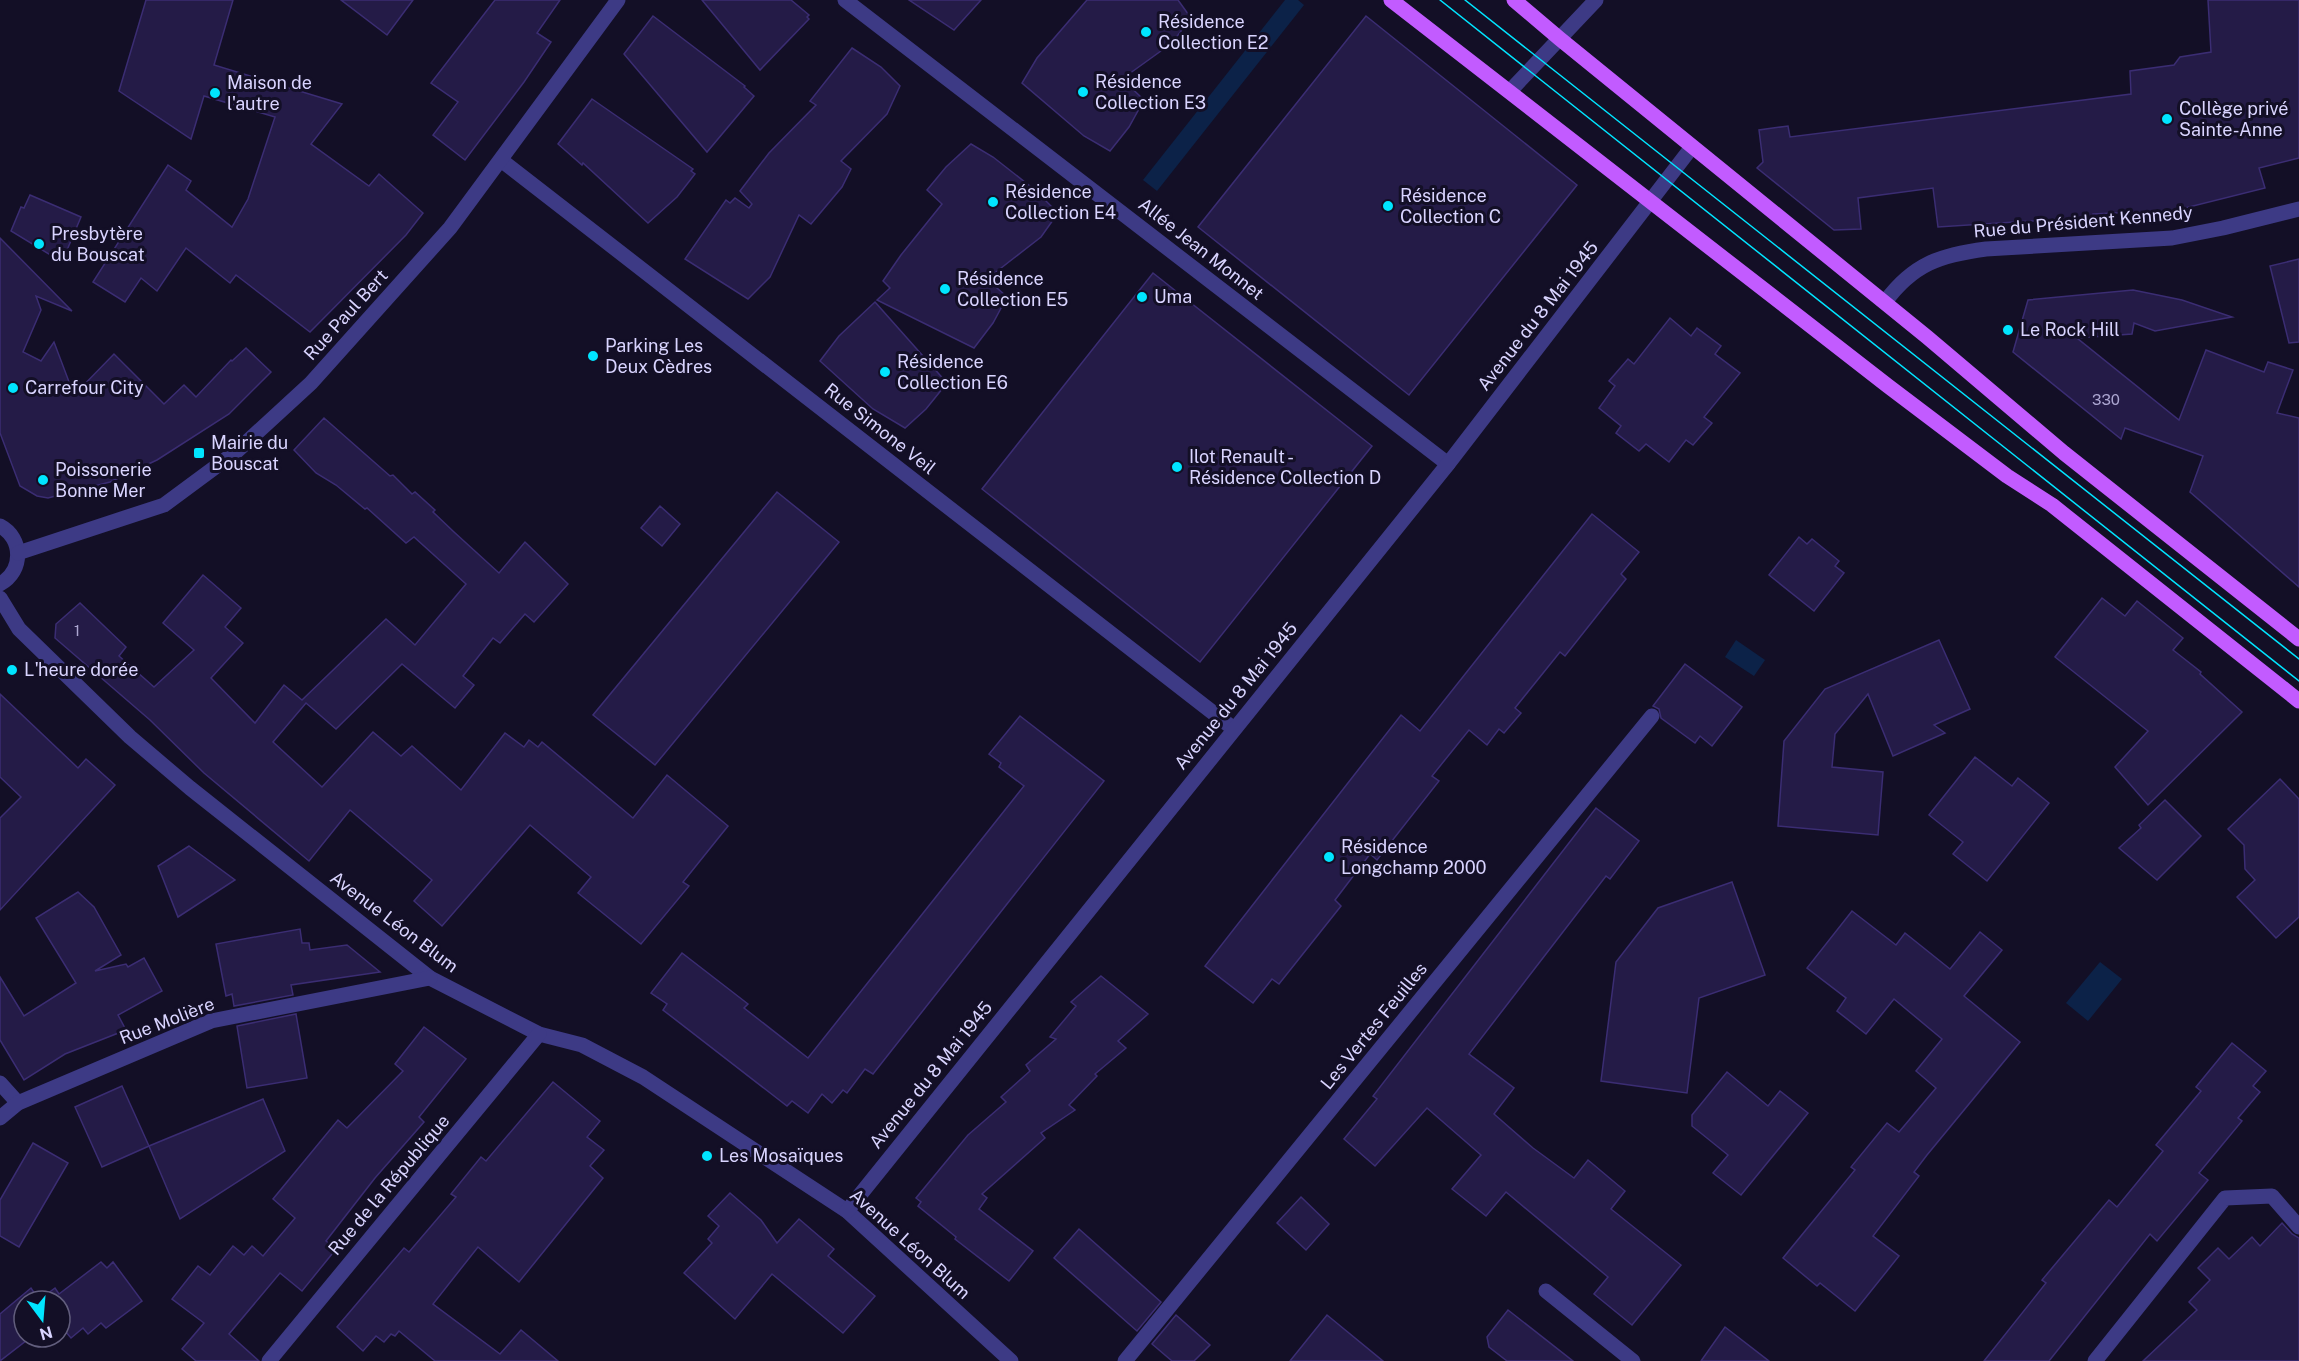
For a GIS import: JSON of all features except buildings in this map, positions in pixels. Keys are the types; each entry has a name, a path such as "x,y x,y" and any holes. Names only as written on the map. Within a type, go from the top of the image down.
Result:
{"main road":[{"path":"1391,0 1888,386 2007,476 2052,505 2299,701"},
{"path":"1514,0 1885,302 2064,453 2299,639"}],"street":[{"name":"Rue Paul Bert","path":"18,553 164,505 237,451 311,383 450,228 618,0"},
{"name":"Allée Jean Monnet","path":"845,0 1448,464"},
{"path":"1510,91 1596,0"},
{"name":"Avenue du 8 Mai 1945","path":"847,1211 1448,464 1692,147"},
{"name":"Rue Simone Veil","path":"501,160 1234,729"},
{"name":"Rue du Président Kennedy","path":"1885,302 1907,279 1930,262 1955,253 1986,249 2172,238 2299,209"},
{"path":"0,525 12,535 18,553 17,564 12,574 0,584"},
{"name":"Avenue Léon Blum","path":"0,598 19,629 130,736 190,788 430,978 539,1034 582,1045 643,1077 847,1211 1011,1361"},
{"name":"Les Vertes Feuilles","path":"1125,1361 1652,716"},
{"name":"Rue Molière","path":"0,1118 18,1103 211,1021 430,978"},
{"name":"Rue de la République","path":"268,1361 539,1034"},
{"path":"0,1083 18,1103"},
{"path":"2095,1361 2225,1198 2272,1196 2299,1227"},
{"path":"1546,1291 1633,1361"}],"water":[{"path":"1285,0 1298,0 1304,5 1157,191 1143,180"},
{"path":"1736,640 1765,660 1754,676 1725,657"},
{"path":"2100,962 2122,979 2088,1021 2066,1003"}],"tram line":[{"path":"1440,0 2299,681"},
{"path":"1465,0 2299,659"}],"place":[{"name":"Résidence Collection E2","path":"1146,32"},
{"name":"Résidence Collection E3","path":"1083,92"},
{"name":"Maison de l'autre","path":"215,93"},
{"name":"Collège privé Sainte-Anne","path":"2167,119"},
{"name":"Résidence Collection E4","path":"993,202"},
{"name":"Résidence Collection C","path":"1388,206"},
{"name":"Presbytère du Bouscat","path":"39,244"},
{"name":"Résidence Collection E5","path":"945,289"},
{"name":"Uma","path":"1142,297"},
{"name":"Le Rock Hill","path":"2008,330"},
{"name":"Parking Les Deux Cèdres","path":"593,356"},
{"name":"Résidence Collection E6","path":"885,372"},
{"name":"Carrefour City","path":"13,388"},
{"name":"Mairie du Bouscat","path":"199,453"},
{"name":"Ilot Renault - Résidence Collection D","path":"1177,467"},
{"name":"Poissonerie Bonne Mer","path":"43,480"},
{"name":"L'heure dorée","path":"12,670"},
{"name":"Résidence Longchamp 2000","path":"1329,857"},
{"name":"Les Mosaïques","path":"707,1156"}]}
